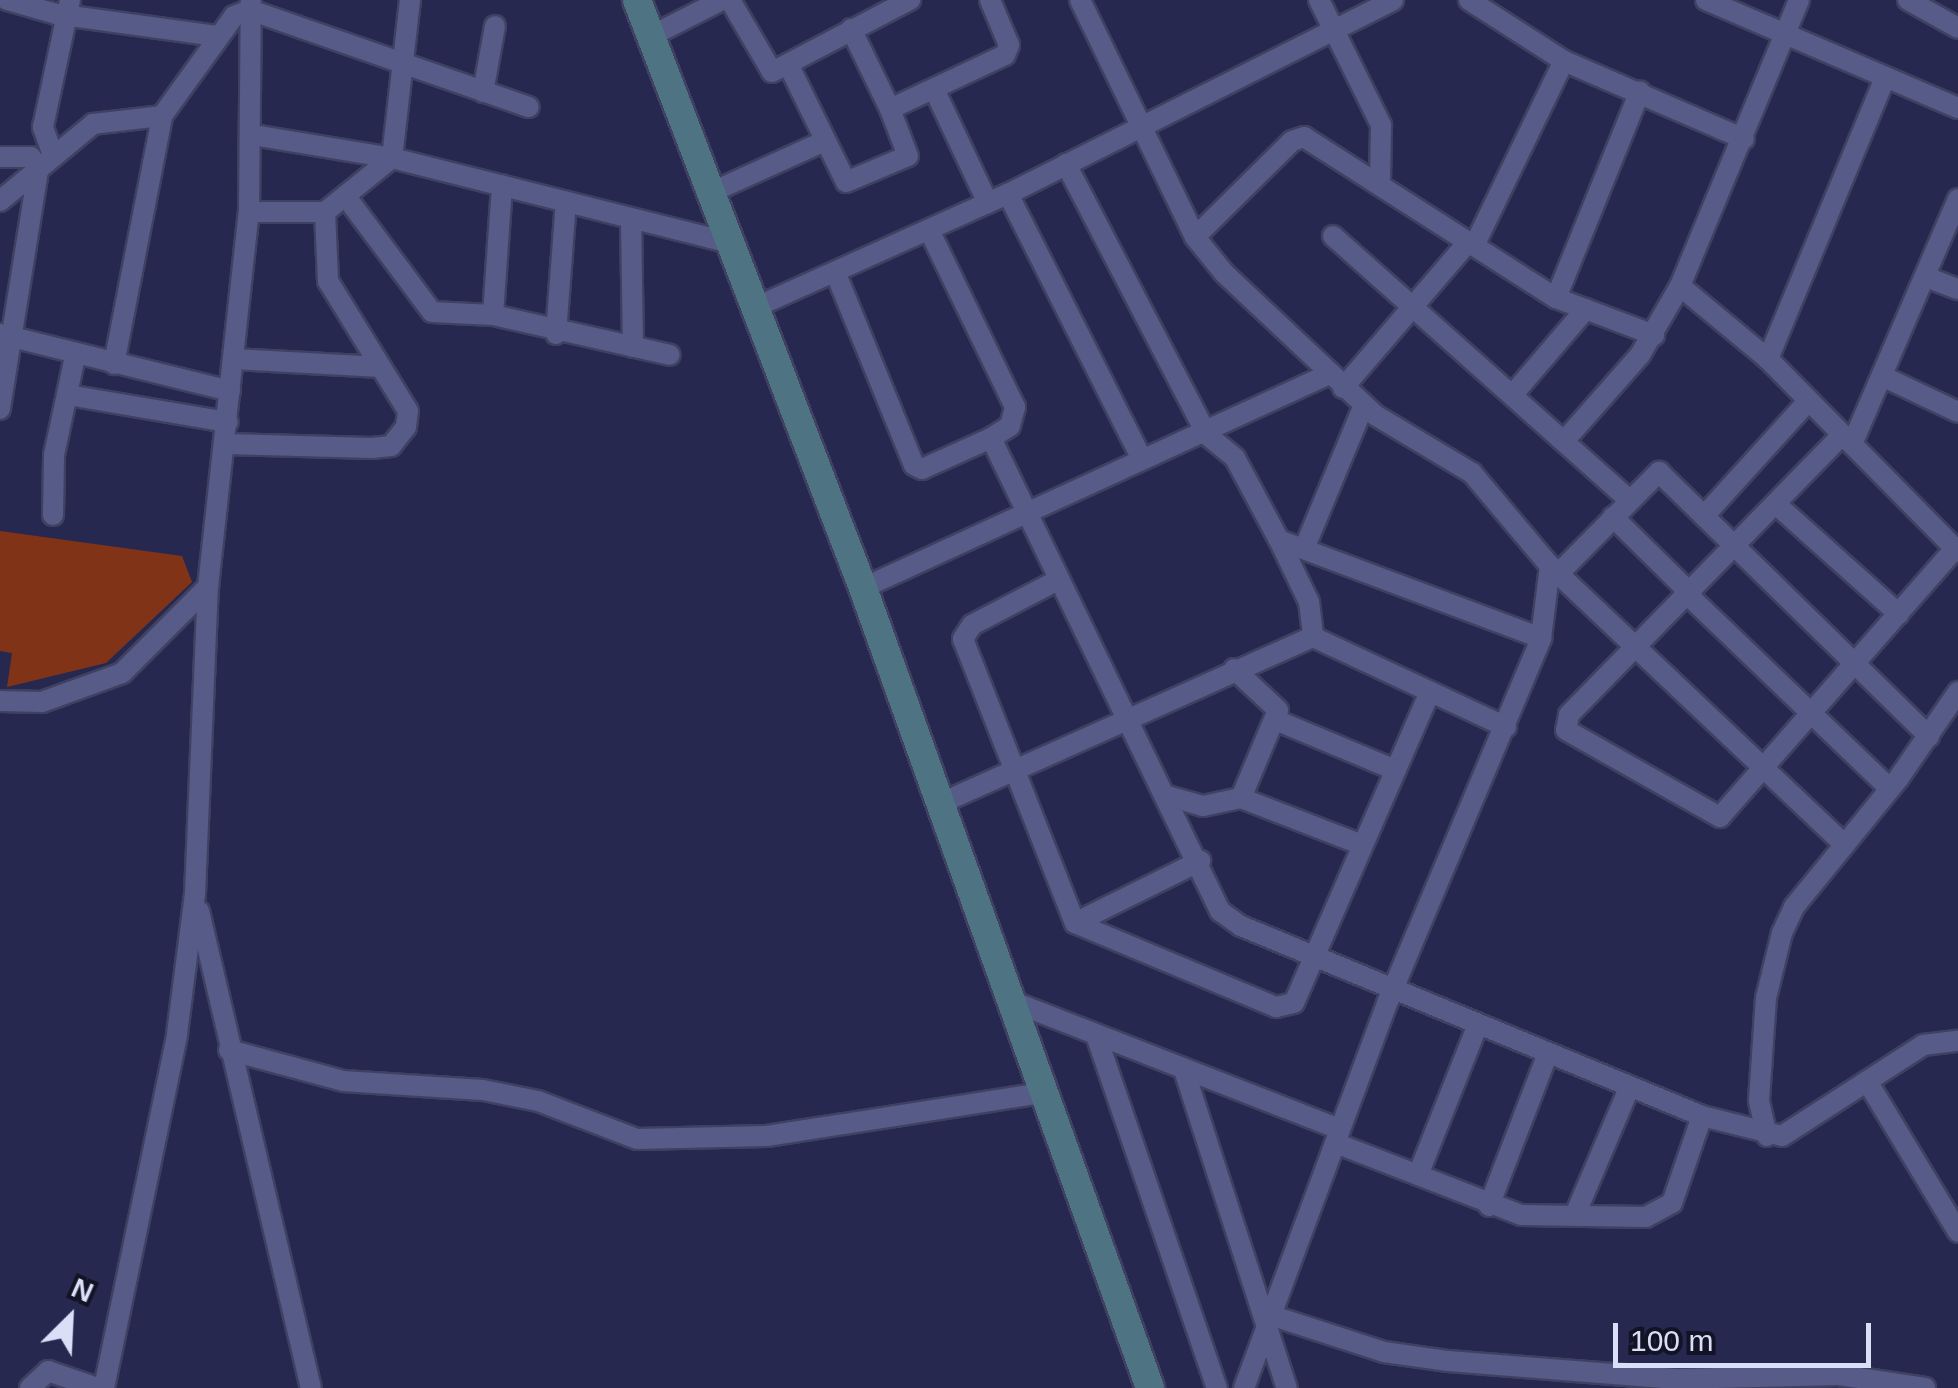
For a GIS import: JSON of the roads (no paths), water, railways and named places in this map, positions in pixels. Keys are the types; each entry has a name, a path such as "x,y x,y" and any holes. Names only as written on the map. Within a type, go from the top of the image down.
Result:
{"main road":[{"path":"637,0 863,588 1150,1388"}],"street":[{"path":"250,212 325,212 392,158 407,68 410,0"},
{"path":"653,34 722,0"},
{"path":"730,0 765,68 772,72 910,0"},
{"path":"890,110 1008,52 990,0"},
{"path":"1080,0 1194,237 1335,382 1364,406 1472,473 1554,570 1844,844"},
{"path":"1319,0 1381,125 1380,185"},
{"path":"756,307 998,198 1393,0"},
{"path":"1468,0 1564,61 1744,139"},
{"path":"1706,0 1958,108"},
{"path":"1566,439 1654,335 1680,286 1744,139 1799,0"},
{"path":"1912,1 1958,28"},
{"path":"19,2 217,36"},
{"path":"250,5 407,68 529,106"},
{"path":"114,364 162,116 217,36 250,5"},
{"path":"30,1388 48,1371 100,1388 177,1034 195,894 208,587 250,212 250,5"},
{"path":"0,409 4,335 45,163 43,127 67,8"},
{"path":"484,92 495,26"},
{"path":"788,64 843,179 854,183 910,154 851,29"},
{"path":"863,588 1142,459 1335,382 1413,308 1471,244 1564,61"},
{"path":"1768,358 1885,78"},
{"path":"934,89 1142,459"},
{"path":"1556,298 1640,91"},
{"path":"0,201 45,163 110,118 162,116"},
{"path":"253,135 392,158 732,244"},
{"path":"1194,237 1299,138 1556,298 1654,335"},
{"path":"712,192 824,140"},
{"path":"0,157 31,157 45,163"},
{"path":"1066,164 1206,435 1236,458 1279,540 1308,602 1313,637"},
{"path":"492,315 502,185"},
{"path":"347,198 432,312 492,315 556,334 670,355"},
{"path":"1680,286 1768,358 1847,440 1957,550 1764,772 1724,814 1712,816 1566,730 1569,715 1638,651 1847,440 1882,376 1958,198"},
{"path":"556,334 566,200"},
{"path":"226,444 391,446 406,428 408,411 328,281 325,212"},
{"path":"631,219 633,347"},
{"path":"836,274 914,466 922,470 990,438 1010,426 1015,406 929,230"},
{"path":"1333,236 1515,392 1629,500"},
{"path":"1926,276 1958,289"},
{"path":"1515,392 1586,309"},
{"path":"4,335 76,356 230,391"},
{"path":"53,515 54,455 76,356"},
{"path":"234,358 381,367"},
{"path":"1882,376 1958,412"},
{"path":"68,395 228,422"},
{"path":"1704,516 1809,400"},
{"path":"1304,549 1364,406"},
{"path":"990,438 1032,512 1058,580 1200,861 1220,911 1232,921 1702,1116 1767,1136 1793,1133 1923,1045 1958,1041"},
{"path":"1244,1388 1393,989 1541,638 1554,570 1659,472 1928,736"},
{"path":"1778,506 1899,614"},
{"path":"1613,517 1890,789"},
{"path":"1279,540 1541,638"},
{"path":"1058,580 964,634 1076,923 1284,1009 1294,1003 1430,694"},
{"path":"0,701 42,702 122,673 208,587"},
{"path":"940,804 1019,773 1234,669 1313,637 1506,726"},
{"path":"1234,669 1262,688 1278,710 1278,721 1241,798"},
{"path":"1767,1136 1759,1100 1770,962 1794,907 1890,789 1958,692"},
{"path":"1278,721 1395,770"},
{"path":"1168,796 1203,806 1241,798 1362,845"},
{"path":"1076,923 1200,861"},
{"path":"195,894 228,1050 289,1275 311,1388"},
{"path":"1011,1001 1338,1136 1488,1206 1522,1215 1646,1217 1672,1202 1702,1116"},
{"path":"1418,1175 1478,1024"},
{"path":"1096,1035 1218,1388"},
{"path":"228,1050 343,1081 483,1090 538,1101 638,1140 767,1136 1041,1092"},
{"path":"1488,1206 1548,1053"},
{"path":"1184,1070 1287,1388"},
{"path":"1866,1081 1958,1232"},
{"path":"1575,1215 1630,1086"},
{"path":"1268,1321 1384,1352 1448,1361 1676,1379 1839,1375 1925,1388"}]}
